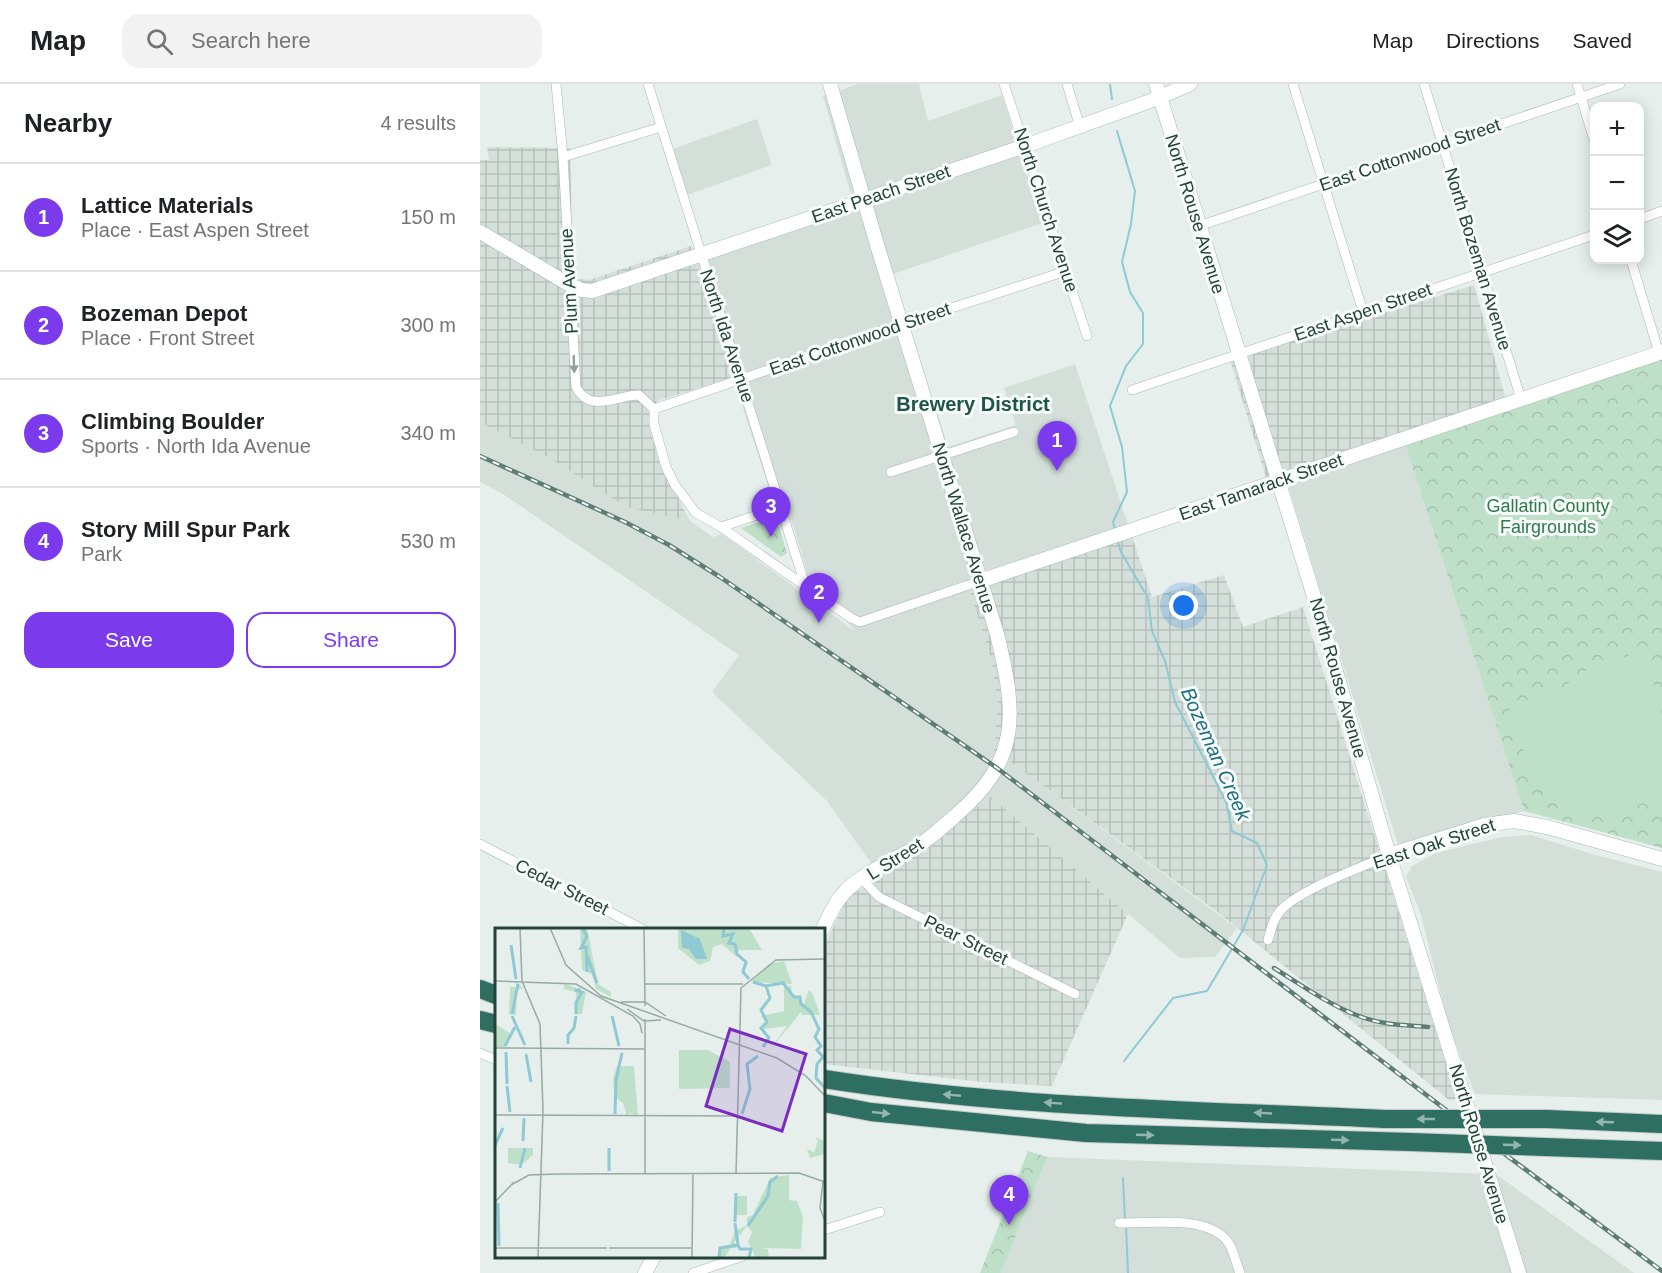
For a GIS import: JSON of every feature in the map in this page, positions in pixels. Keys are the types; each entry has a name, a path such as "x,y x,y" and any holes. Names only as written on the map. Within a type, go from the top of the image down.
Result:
{"highway":[{"path":"480,989 495,995"},
{"path":"480,1020 495,1024"},
{"path":"825,1079 884,1088 1096,1106 1384,1119 1547,1119 1662,1124"},
{"path":"825,1103 871,1112 1086,1133 1662,1151"}],"street":[{"name":"Plum Avenue","path":"556,84 563,157 574,377 579,393 585,398 599,403 624,396 639,395 654,409"},
{"name":"North Ida Avenue","path":"648,84 806,588"},
{"name":"North Wallace Avenue","path":"830,84 997,634 1008,678 1009,728 1003,759 977,796"},
{"name":"North Church Avenue","path":"1004,84 1087,336"},
{"path":"1067,84 1080,127"},
{"name":"East Peach Street","path":"570,285 592,291 1080,127 1158,91 1190,84"},
{"path":"1293,84 1363,312"},
{"name":"North Bozeman Avenue","path":"1424,84 1521,399"},
{"path":"1577,84 1590,126"},
{"name":"East Cottonwood Street","path":"1199,226 1620,84"},
{"name":"North Rouse Avenue","path":"1158,91 1278,480 1389,855 1519,1273"},
{"path":"563,157 661,127"},
{"path":"1644,218 1662,211"},
{"path":"480,231 570,285"},
{"name":"East Aspen Street","path":"1132,390 1590,236"},
{"path":"1632,264 1660,352"},
{"name":"East Cottonwood Street","path":"654,409 902,324 1066,271"},
{"name":"East Tamarack Street","path":"806,588 860,622 1660,352"},
{"path":"654,409 654,424 666,467 675,485 696,513 721,527 806,588"},
{"path":"891,472 1014,432"},
{"path":"721,527 781,507"},
{"name":"L Street","path":"823,928 843,894 862,879 920,844 977,796"},
{"name":"East Oak Street","path":"1268,940 1273,922 1280,910 1296,898 1389,855 1485,825 1514,821 1547,827 1662,859"},
{"name":"Cedar Street","path":"480,844 640,928"},
{"name":"Pear Street","path":"862,879 879,897 1075,993"},
{"path":"480,1053 495,1060"},
{"path":"825,1230 880,1212"},
{"path":"1119,1223 1190,1223 1214,1231 1227,1241 1232,1249 1240,1273"},
{"path":"645,1273 653,1258"},
{"path":"693,1273 740,1258"}],"shaded area":[{"path":"858,84 919,84 928,121 1002,95 1042,223 893,274 948,447 1016,425 1004,388 1075,364 1128,524 966,578 991,658 998,704 994,750 1237,928 1215,957 1180,958 991,797 881,877 827,801 712,692 739,655 503,494 480,482 480,422 551,459 626,507 690,521 713,537 722,534 855,631 810,582 784,494 772,498 696,262 855,209 823,96"},
{"path":"757,119 772,165 687,195 672,149"},
{"path":"487,147 570,148 573,278 589,280 691,246 733,377 657,401 648,420 658,459 690,521 626,507 551,459 480,422 480,160 489,160"},
{"path":"1474,285 1509,410 1269,487 1230,360"},
{"path":"1405,444 1524,811 1398,845 1287,481"},
{"path":"1128,524 1152,597 1224,575 1243,627 1303,607 1457,1099 1449,1100 1219,913 994,750 998,704 991,658 966,578"},
{"path":"991,797 1128,914 1052,1086 981,1082 825,1064 825,945 847,898 900,865"},
{"path":"1531,835 1662,872 1662,1100 1475,1094 1449,1026 1421,915 1406,877 1412,866 1436,853 1502,837"},
{"path":"1047,1157 1488,1174 1500,1177 1634,1273 1001,1273"}],"green space":[{"name":"Gallatin County Fairgrounds","path":"1662,358 1662,848 1524,811 1405,444"},
{"path":"776,517 787,553 781,557 741,528"},
{"path":"1630,655 1648,665 1662,715 1662,795 1627,810 1605,815 1582,814 1564,808 1550,797 1538,782 1529,765 1509,708 1557,692 1584,671"},
{"path":"1028,1151 1047,1157 1001,1273 980,1273"}],"waterway":[{"name":"Bozeman Creek","path":"1110,84 1112,99"},
{"name":"Bozeman Creek","path":"1115,530 1113,522 1127,492 1122,447 1110,406 1126,366 1143,344 1143,313 1130,292 1122,262 1131,224 1135,191 1117,131"},
{"name":"Bozeman Creek","path":"1117,539 1121,552 1148,598 1152,631 1165,661 1175,702 1226,802 1232,831 1257,843 1267,865 1243,930 1207,991 1173,998 1124,1061"},
{"name":"Bozeman Creek","path":"1123,1178 1125,1220"},
{"name":"Bozeman Creek","path":"1126,1226 1128,1273"}],"railway":[{"path":"480,456 625,522 669,545 720,577 997,768 1475,1132 1662,1271"},
{"path":"1274,968 1326,1000 1359,1016 1384,1023 1428,1027"}],"place":[{"name":"Lattice Materials","path":"1057,471"},
{"name":"Climbing Boulder","path":"771,537"},
{"name":"Bozeman Depot","path":"819,623"},
{"name":"Story Mill Spur Park","path":"1009,1225"}],"district":[{"name":"Brewery District","path":"973,404"}]}
